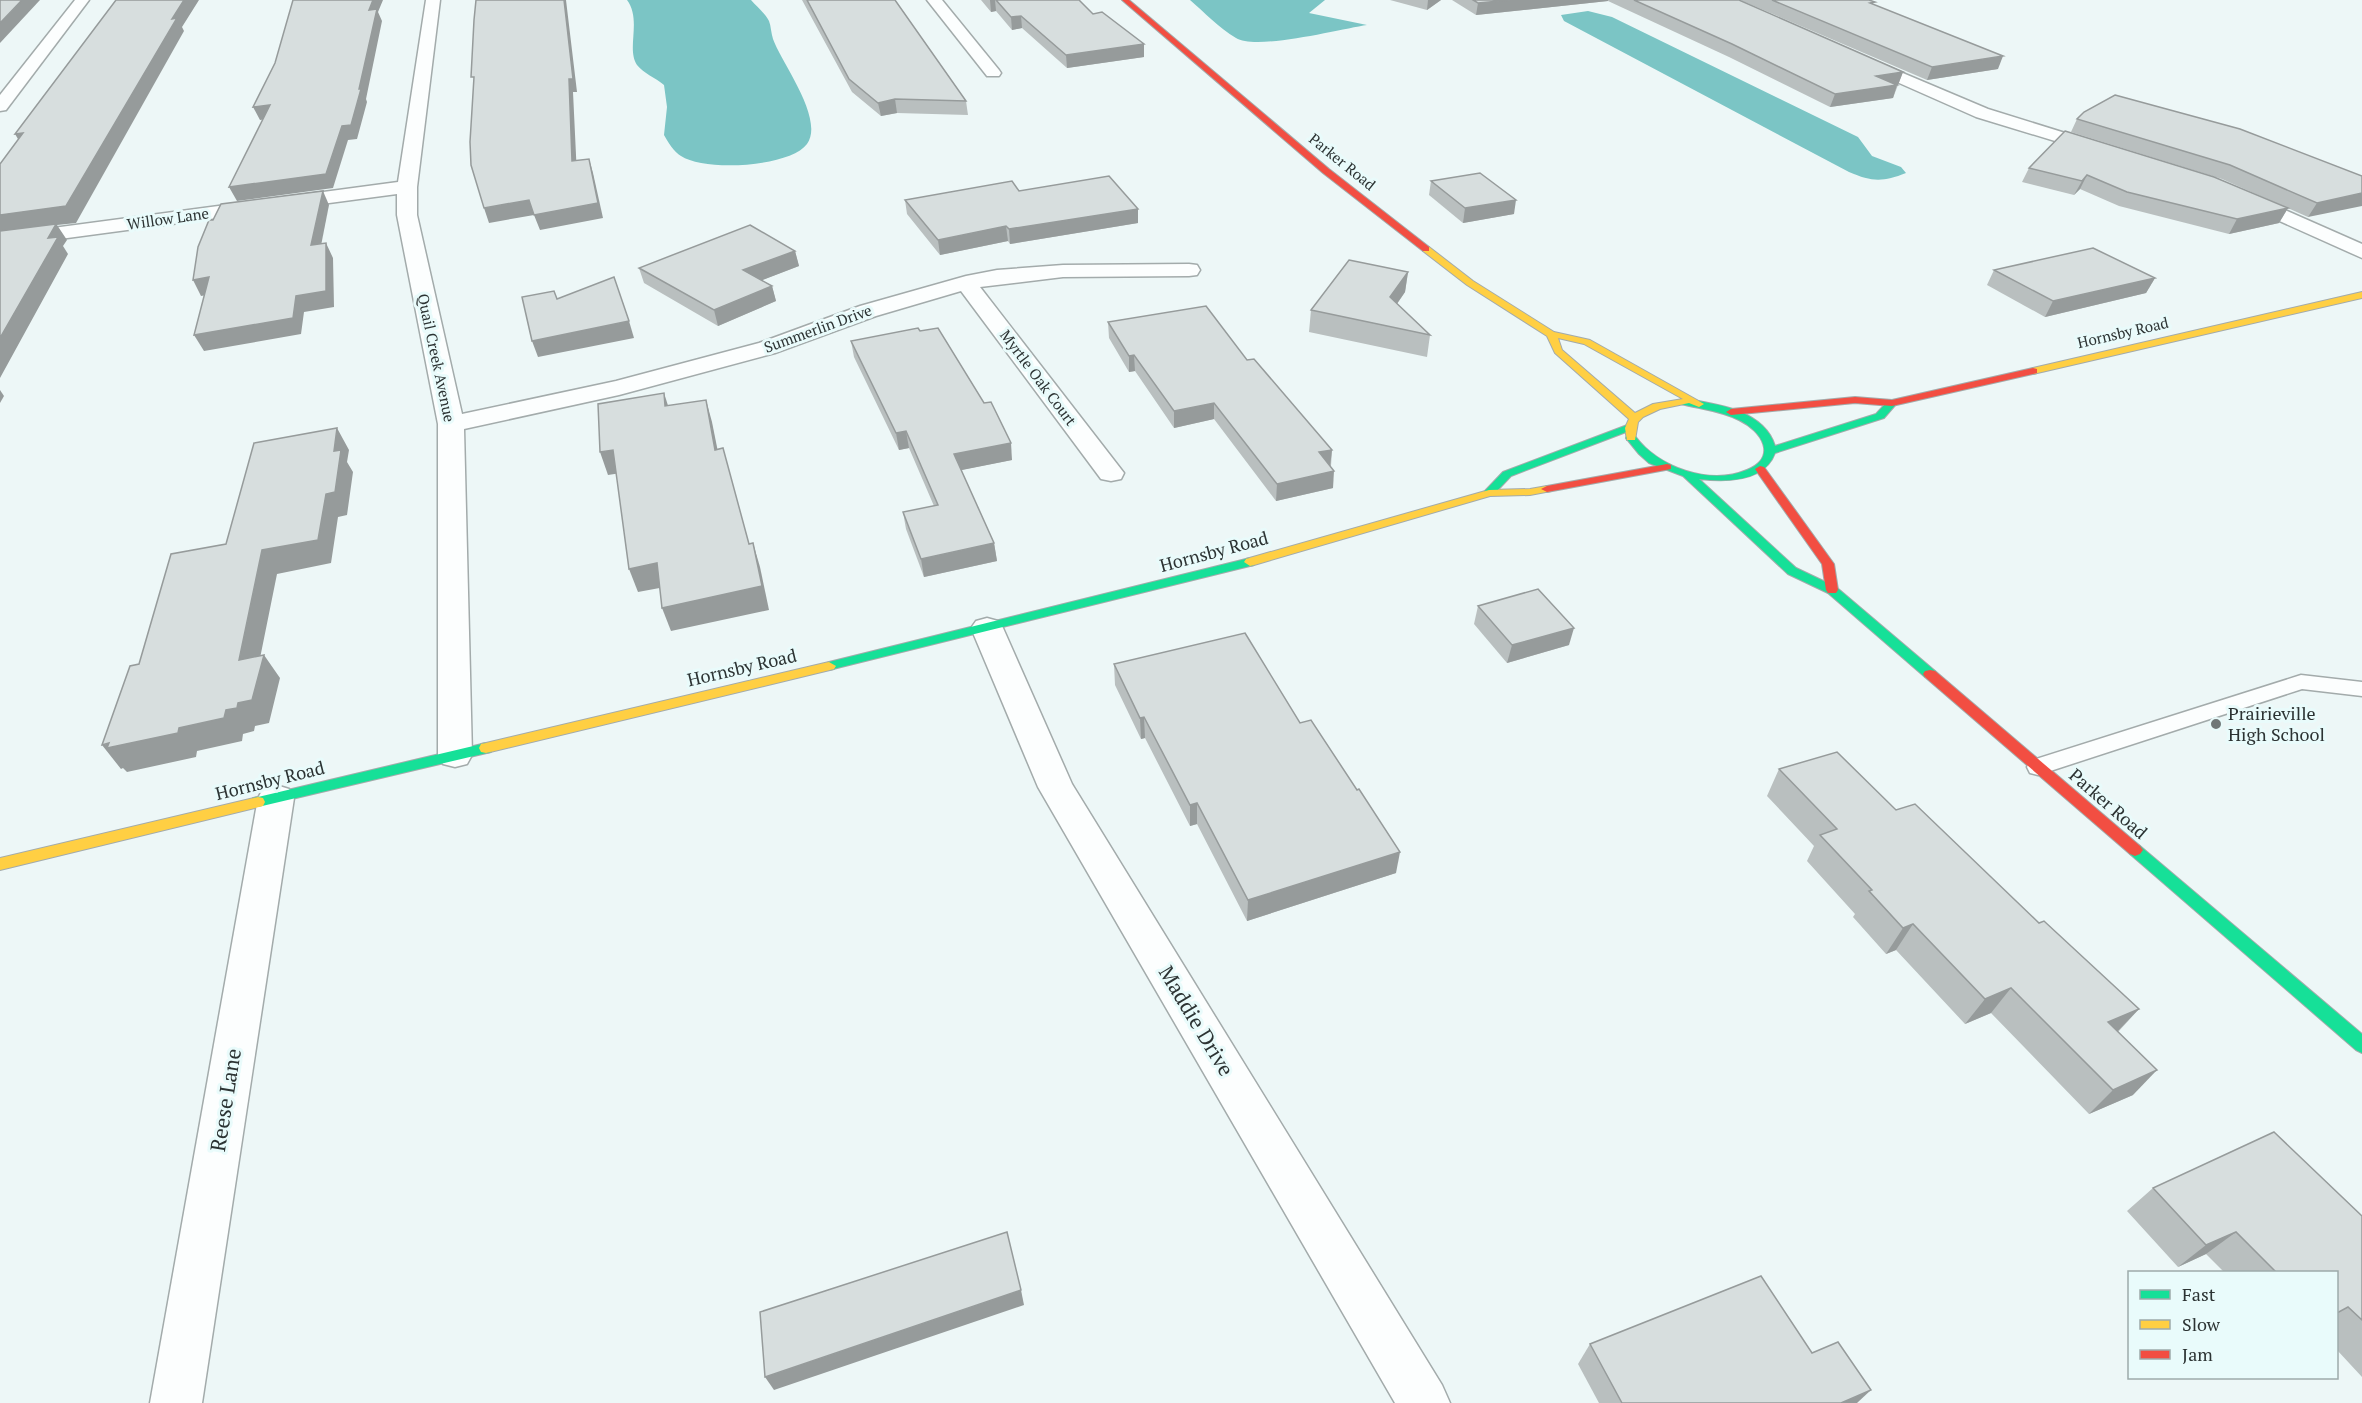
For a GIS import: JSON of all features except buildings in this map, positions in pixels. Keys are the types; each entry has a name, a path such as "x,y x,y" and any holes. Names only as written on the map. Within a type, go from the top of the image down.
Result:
{"street":[{"path":"0,106 82,0"},
{"name":"Quail Creek Avenue","path":"433,0 407,187 409,232 451,424 455,755"},
{"path":"934,0 993,73"},
{"name":"Parker Road","path":"1125,0 1326,171 1470,283 1551,334 1587,342 1699,404"},
{"path":"1845,53 1990,116 2117,155"},
{"name":"Willow Lane","path":"0,241 407,187"},
{"path":"2223,189 2362,252"},
{"name":"Summerlin Drive","path":"451,424 619,388 767,348 868,311 966,282 997,276 1063,271 1189,270"},
{"name":"Myrtle Oak Court","path":"966,282 1111,473"},
{"name":"Hornsby Road","path":"1731,412 1855,400 1892,403 2362,295"},
{"name":"Parker Road","path":"1551,334 1558,351 1632,422 1631,437 1638,448 1667,467"},
{"name":"Hornsby Road","path":"1489,493 1507,474 1632,422 1643,410 1657,405 1685,402 1699,404"},
{"name":"Hornsby Road","path":"1771,451 1880,416 1892,403"},
{"path":"1667,467 1686,473 1728,477 1760,469 1768,461 1771,451 1769,440 1760,430 1731,412 1699,404"},
{"name":"Hornsby Road","path":"0,864 987,628 1255,561 1489,493 1530,492 1667,467"},
{"path":"1760,469 1828,564 1832,590"},
{"name":"Parker Road","path":"1686,473 1792,571 1832,590 2362,1044"},
{"name":"Maddie Drive","path":"987,628 1056,787 1425,1403"},
{"name":"Reese Lane","path":"176,1403 276,798"}],"lane":[{"path":"2038,767 2301,682 2362,689"}],"water":[{"path":"627,0 751,0 769,21 777,49 806,106 811,133 807,144 798,152 784,158 747,165 708,164 693,161 678,154 664,135 667,107 664,85 640,68 634,58 633,16"},
{"path":"1190,0 1325,0 1309,13 1367,25 1279,41 1246,41 1224,30"},
{"path":"1588,11 1612,17 1858,137 1872,156 1901,167 1906,173 1878,180 1849,172 1564,21 1561,15"}],"traffic: fast":[{"path":"1631,438 1642,452 1657,463 1696,476 1741,476 1765,462 1769,454 1769,443 1764,433 1755,425 1733,413 1685,402"},
{"path":"1771,451 1880,416 1892,403"},
{"path":"1489,493 1507,474 1630,427"},
{"path":"1686,473 1792,571 1832,590 1930,674"},
{"path":"829,666 1250,562"},
{"path":"258,802 486,748"},
{"path":"2135,850 2362,1045"}],"traffic: slow":[{"path":"1426,249 1470,283 1551,334 1587,342 1699,404"},
{"path":"2033,371 2362,295"},
{"path":"1551,334 1558,351 1634,418"},
{"path":"1631,438 1630,428 1639,414 1667,404 1685,402"},
{"path":"1250,562 1489,493 1530,492 1547,489"},
{"path":"486,748 829,666"},
{"path":"0,864 258,802"}],"traffic: jam":[{"path":"1125,0 1326,171 1426,249"},
{"path":"1731,412 1855,400 1892,403 2033,371"},
{"path":"1547,489 1667,467"},
{"path":"1760,469 1828,564 1832,590"},
{"path":"1930,674 2135,850"}],"place":[{"name":"Prairieville High School","path":"2216,724"}]}
